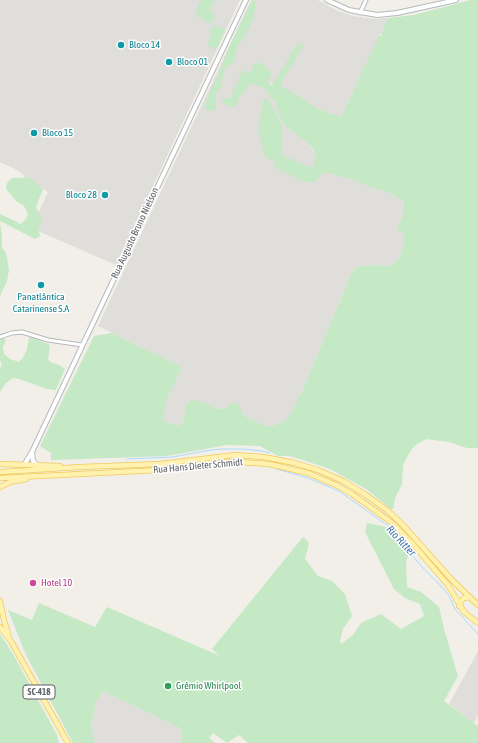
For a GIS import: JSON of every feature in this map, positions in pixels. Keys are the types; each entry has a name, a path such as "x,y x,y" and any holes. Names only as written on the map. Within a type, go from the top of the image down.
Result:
{"main road":[{"name":"Rua Augusto Bruno Nielson","path":"24,465 32,452 246,0"},
{"path":"330,1 343,8 360,13 377,14 397,13 456,0"},
{"path":"32,452 33,461 38,466"},
{"name":"Rua Hans Dieter Schmidt","path":"0,472 160,464 240,455 273,458 307,466 343,481 388,511 402,524 452,580 478,605"},
{"name":"Rua Hans Dieter Schmidt","path":"0,478 160,470 239,462 269,464 308,474 336,485 352,494 391,522 411,542 448,585 459,606 478,623"},
{"path":"0,464 80,467"},
{"path":"0,487 16,480 80,473"},
{"path":"459,606 464,598 470,597"},
{"name":"SC-418","path":"0,602 10,641"},
{"name":"SC-418","path":"0,627 10,641 68,743"}],"street":[{"path":"360,13 366,0"},
{"path":"0,337 12,333 22,332 48,340 82,345"}],"shaded area":[{"path":"0,0 240,0 116,265 31,228 48,192 15,169 0,162"},
{"path":"251,0 318,0 336,10 353,16 375,19 388,18 341,117 316,108 299,96 271,83 266,88 271,98 276,102 278,113 284,125 309,144 313,151 369,187 387,192 404,201 402,218 397,229 404,234 403,247 399,258 390,266 374,265 356,267 352,272 301,394 285,421 269,427 247,418 241,412 227,408 218,409 203,402 186,405 183,422 177,426 161,420 167,399 182,367 98,326"},
{"path":"478,651 478,715 474,723 449,704"},
{"path":"103,691 182,729 181,743 95,743 91,728 96,702"}],"green space":[{"path":"201,0 215,0 210,9 212,14 215,16 214,22 210,22 208,25 203,18 199,18 197,16 196,11"},
{"path":"252,0 255,1 256,9 253,13 255,16 244,38 237,47 235,61 225,69 222,80 222,88 216,93 216,109 208,111 204,108 208,96 223,64 227,51"},
{"path":"471,0 478,0 478,448 467,448 449,442 426,439 417,444 411,450 403,465 402,484 395,498 393,509 366,489 330,469 289,456 278,456 260,446 227,445 167,456 51,460 51,453 40,446 94,336 112,333 182,367 167,399 162,420 177,426 183,422 186,405 192,400 203,402 218,409 227,408 230,404 235,402 240,405 241,412 247,418 269,427 285,421 301,394 352,272 356,267 374,265 390,266 399,258 403,247 404,234 396,229 402,218 404,201 387,192 369,187 358,181 324,172 315,182 305,182 274,167 276,163 265,157 258,129 263,100 268,98 282,126 282,155 312,168 317,155 309,144 284,125 278,113 276,102 271,98 265,88 251,84 247,86 245,93 240,96 236,106 231,107 222,103 224,98 230,99 240,75 245,70 249,73 253,69 252,65 257,62 264,65 272,73 268,81 269,84 272,85 298,43 304,44 280,86 299,96 316,108 341,117 379,36 382,34 381,33 388,18 414,15"},
{"path":"215,25 225,29 216,50 207,44 211,36 209,30"},
{"path":"26,176 43,189 36,207 42,221 38,229 40,236 35,239 0,221 0,214 21,224 26,219 28,214 24,206 16,201 6,189 7,183 12,178 22,178"},
{"path":"0,222 2,248 6,253 9,270 7,281 0,296"},
{"path":"31,337 50,345 48,359 50,362 65,369 56,390 47,389 13,378 6,383 0,392 0,370 2,363 0,361 0,340 3,338 6,340 3,347 4,354 10,359 19,362 23,358 27,349 29,338"},
{"path":"367,523 386,527 409,552 406,563 407,587 421,592 439,607 458,676 444,701 478,726 478,743 248,743 239,735 227,743 213,733 209,738 215,743 181,743 182,729 103,691 96,702 91,727 95,743 73,743 26,655 8,610 32,620 39,603 95,627 107,607 220,656 212,649 303,537 309,543 305,559 318,576 332,581 345,594 352,616 343,629 340,641 341,644 353,635 361,623 381,614 401,629 424,616 420,604 405,598 394,589 365,532"},
{"path":"0,634 13,654 57,735 59,743 0,743"}],"waterway":[{"name":"Rio Ritter","path":"127,459 173,457 221,449 243,449 270,453"},
{"name":"Rio Ritter","path":"277,469 308,478 339,491 387,525 422,567 442,587 449,596 455,609 478,634"}],"place":[{"name":"Bloco 14","path":"121,45"},
{"name":"Bloco 01","path":"169,62"},
{"name":"Bloco 15","path":"34,133"},
{"name":"Bloco 28","path":"105,195"},
{"name":"Panatlântica Catarinense S.A","path":"41,285"},
{"name":"Hotel 10","path":"33,583"},
{"name":"Grêmio Whirlpool","path":"168,686"}]}
